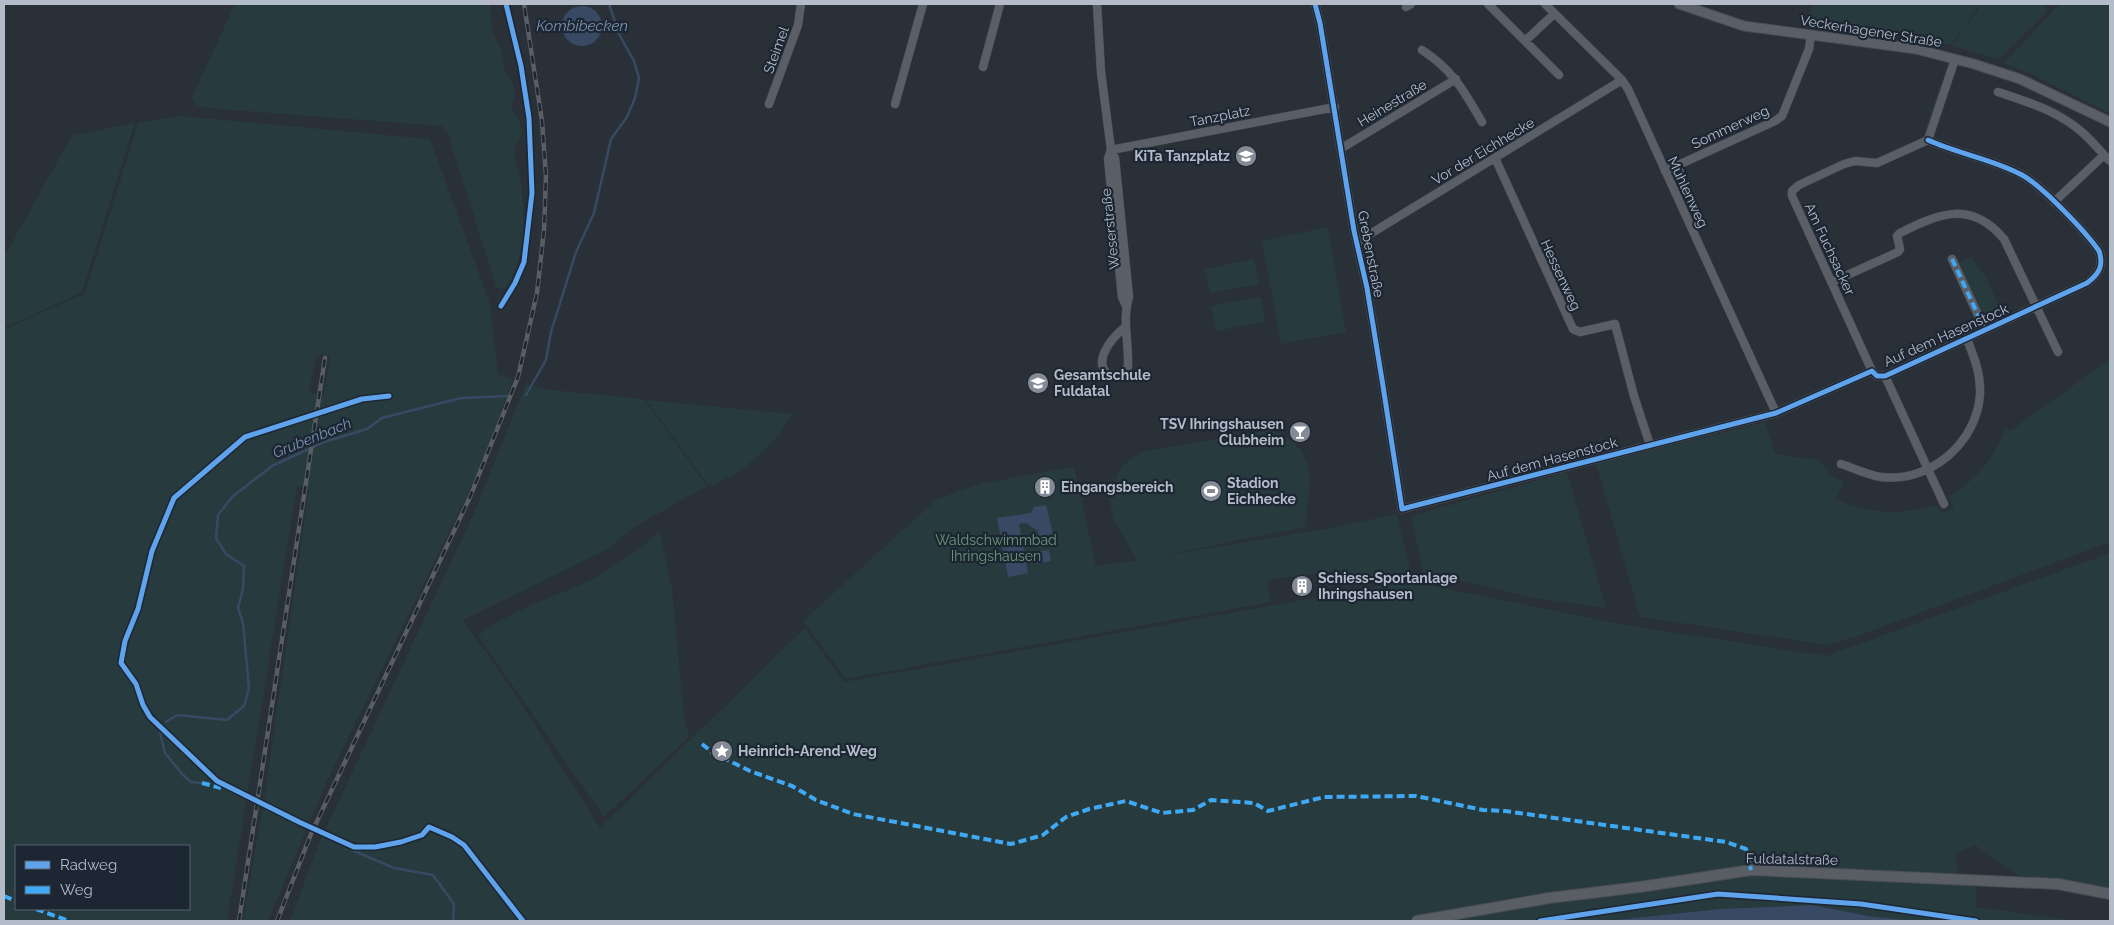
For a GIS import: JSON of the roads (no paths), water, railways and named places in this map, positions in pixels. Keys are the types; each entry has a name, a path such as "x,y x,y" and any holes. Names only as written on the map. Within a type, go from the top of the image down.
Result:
{"main road":[{"name":"Fuldatalstraße","path":"1417,921 1549,898 1640,887 1751,870 2058,884 2110,894"}],"street":[{"name":"Steimel","path":"769,104 798,25 801,4"},
{"path":"895,104 923,4"},
{"path":"983,67 1000,4"},
{"name":"Weserstraße","path":"1097,4 1098,46 1110,150 1115,158 1129,297 1126,306 1125,327 1128,367 1121,376 1115,377 1107,374 1102,361 1105,349 1114,336 1125,327"},
{"name":"Grebenstraße","path":"1315,4 1335,107 1402,509"},
{"path":"1488,4 1559,75"},
{"name":"Mühlenweg","path":"1545,4 1622,80 1776,413"},
{"name":"Veckerhagener Straße","path":"1679,4 1744,26 1916,49 1955,59 2020,79 2110,122"},
{"path":"1525,41 1554,14"},
{"name":"Sommerweg","path":"1665,171 1775,122 1782,116 1809,48 1811,35"},
{"path":"1422,50 1441,62 1456,78 1482,122"},
{"path":"1928,140 1955,59"},
{"name":"Heinestraße","path":"1342,148 1456,78"},
{"name":"Vor der Eichhecke","path":"1357,242 1622,80"},
{"path":"1998,92 2039,106 2062,118 2082,132 2107,158 2054,202"},
{"name":"Tanzplatz","path":"1110,150 1335,107"},
{"name":"Auf dem Hasenstock","path":"1402,509 1776,413 1872,371 1877,376 1886,376 2087,283 2096,276 2100,269 2099,251 2038,186 2023,176 1928,140"},
{"name":"Am Fuchsacker","path":"1872,371 1792,196 1794,188 1844,164 1855,161 1878,163 1928,140"},
{"name":"Hessenweg","path":"1495,158 1573,329 1580,332 1615,324 1634,396 1650,445"},
{"path":"1832,282 1898,252 1900,250 1897,236 1900,233 1940,215 1964,214 1983,220 1994,227 2004,239 2058,352"},
{"path":"1952,259 1985,330"},
{"path":"1841,464 1881,477 1912,475 1944,460 1959,446 1969,433 1980,395 1978,368 1967,339"},
{"path":"1886,376 1944,504"}],"water":[{"name":"Kombibecken","path":"582,6 596,12 602,26 596,40 582,46 568,40 562,26 568,12"},
{"path":"1046,505 1053,534 1039,537 1038,531 1026,523 1019,524 1028,573 1008,577 997,518 1031,513 1034,507"},
{"path":"1049,550 1051,561 1037,564 1035,552"},
{"path":"1812,905 1874,917 1918,921 1606,921 1720,909"}],"waterway":[{"name":"Grubenbach","path":"526,395 546,360 551,332 576,252 594,213 611,139 627,117 635,98 639,78 634,61 620,36 609,4"},
{"name":"Grubenbach","path":"166,722 177,715 227,720 244,706 249,688 243,623 238,608 243,589 244,566 226,554 216,538 218,515 232,497 272,466 324,442 367,429 382,418 461,398 508,396"},
{"name":"Grubenbach","path":"160,733 165,753 183,775 191,782 202,783"},
{"name":"Grubenbach","path":"352,850 394,868 433,875 454,904 453,921"}],"railway":[{"path":"277,921 311,834 470,497 518,377 537,293 544,230 546,176 542,121 524,4"},
{"path":"239,921 325,358"}],"place":[{"name":"KiTa Tanzplatz","path":"1246,156"},
{"name":"Gesamtschule Fuldatal","path":"1038,383"},
{"name":"TSV Ihringshausen Clubheim","path":"1300,432"},
{"name":"Eingangsbereich","path":"1045,487"},
{"name":"Stadion Eichhecke","path":"1211,491"},
{"name":"Schiess-Sportanlage Ihringshausen","path":"1302,586"},
{"name":"Heinrich-Arend-Weg","path":"722,751"}],"park label":[{"name":"Waldschwimmbad Ihringshausen","path":"996,548"}]}
